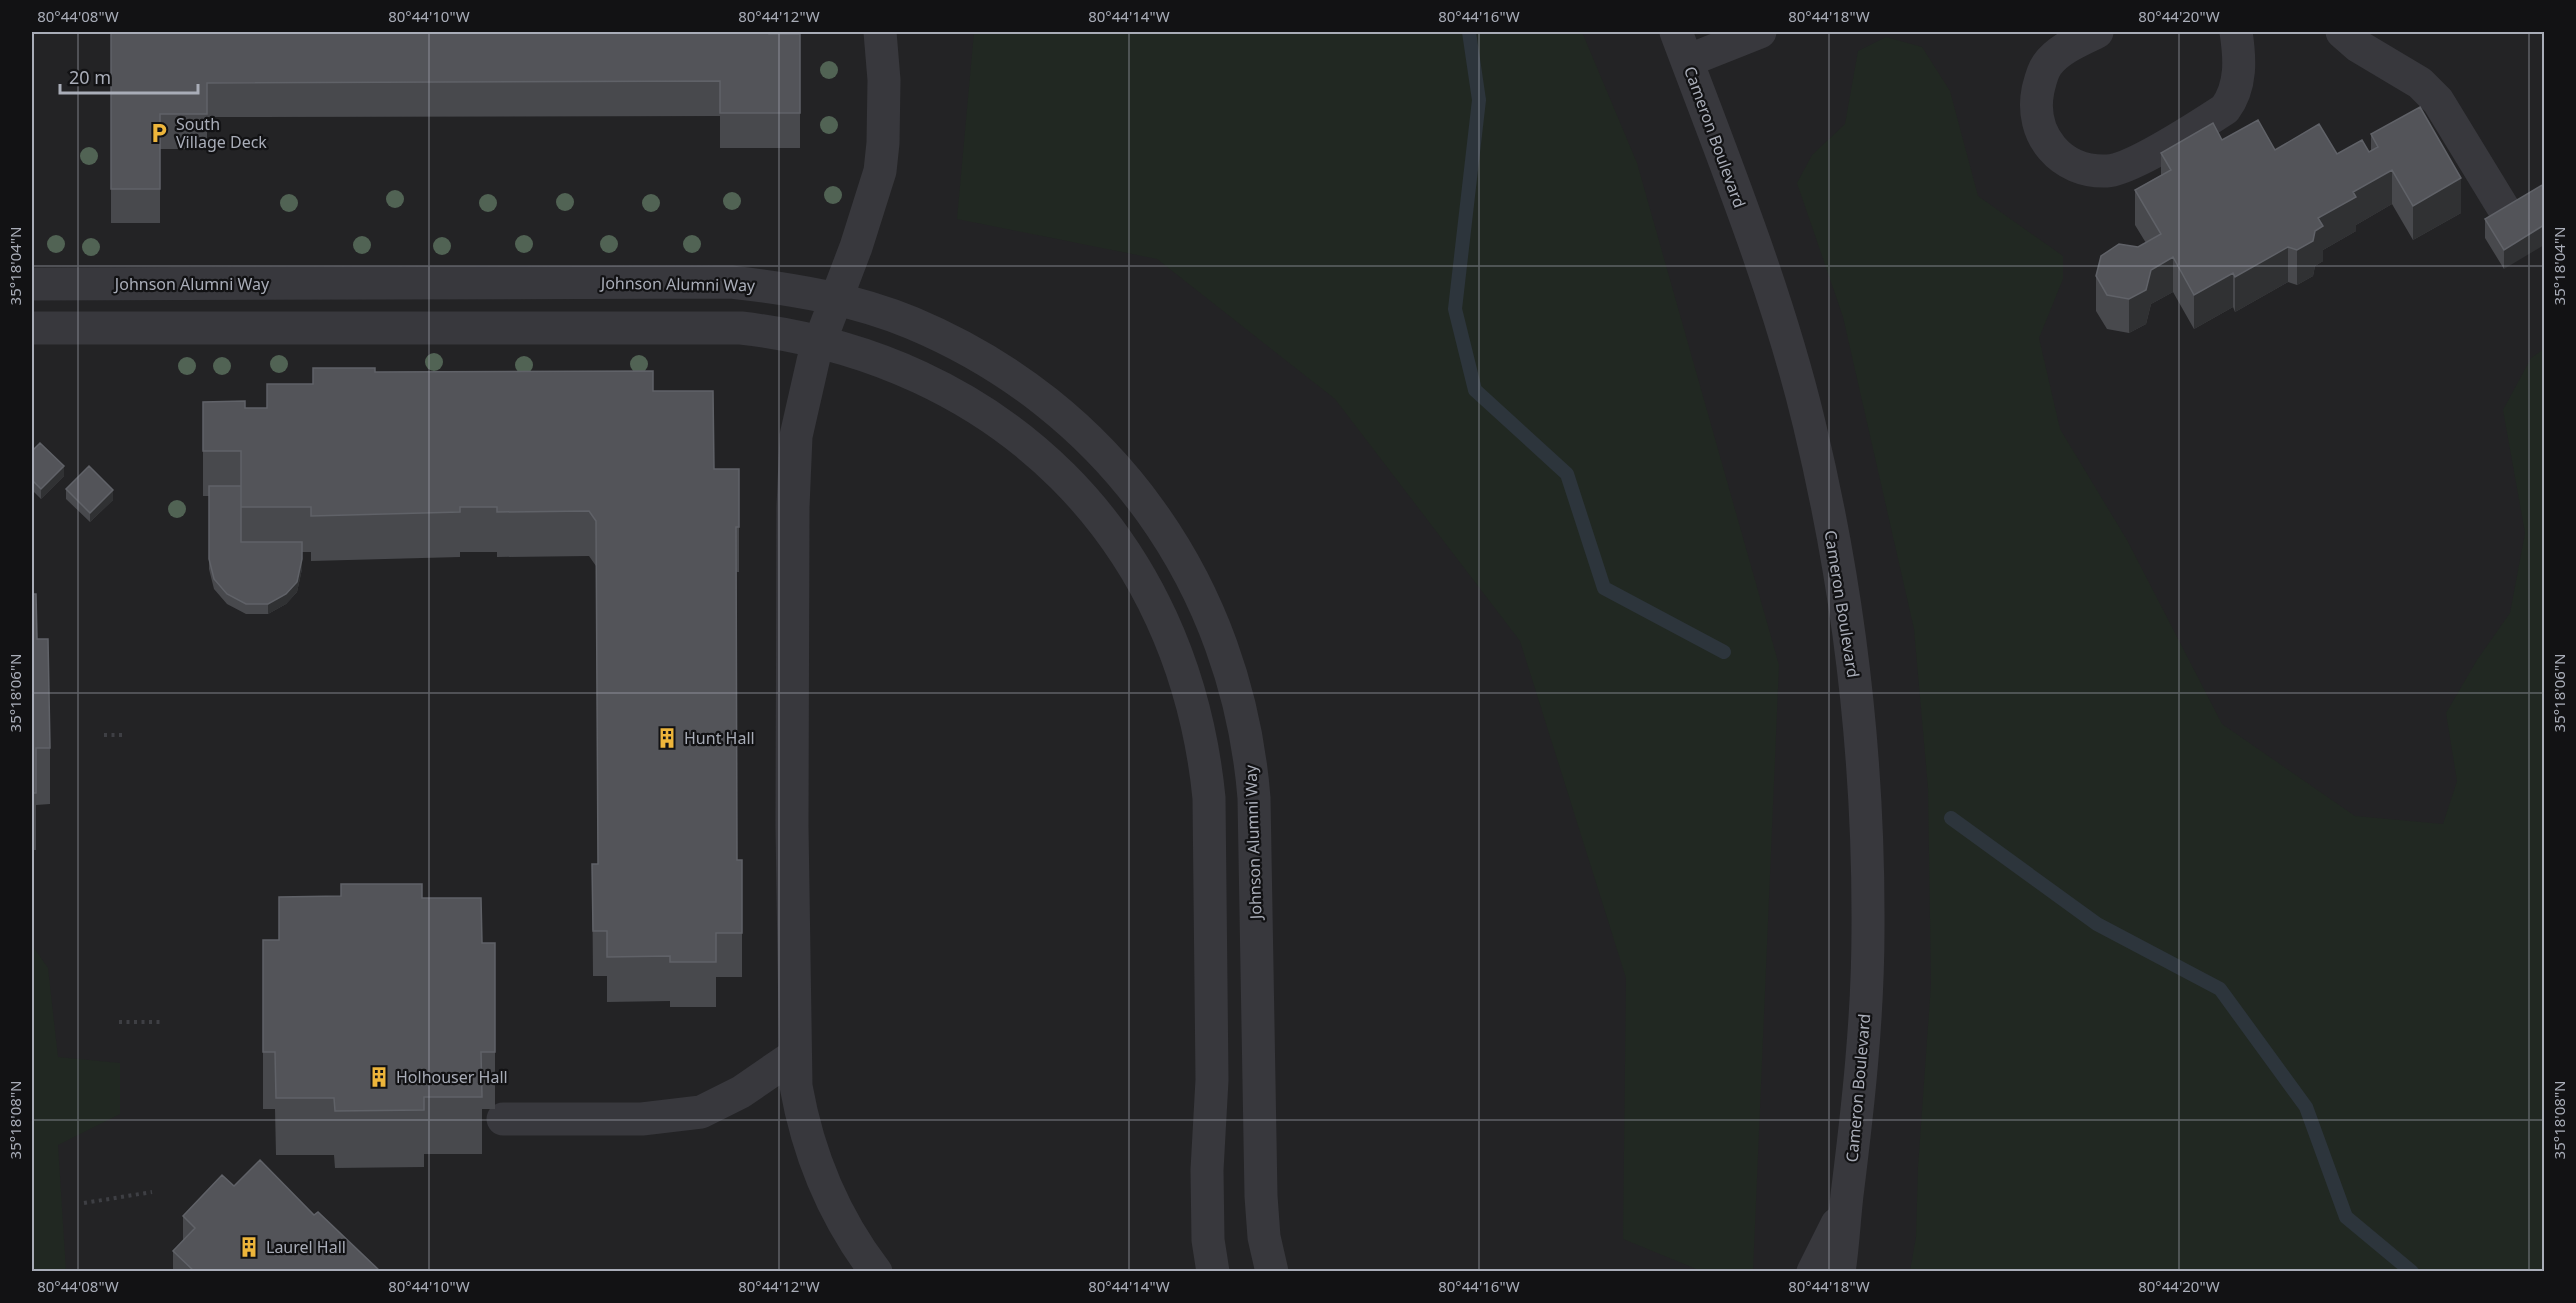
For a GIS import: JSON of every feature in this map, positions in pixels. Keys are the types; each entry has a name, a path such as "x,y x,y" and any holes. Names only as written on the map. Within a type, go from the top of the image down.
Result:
{"street":[{"path":"876,1272 839,1215 822,1179 801,1113 796,1086 795,1055 792,826 796,436 803,395 820,341 856,247 880,171 884,143 884,80 880,32"},
{"path":"1681,46 1760,32"},
{"path":"2097,32 2062,51 2047,65 2040,80 2036,106 2042,136 2051,149 2078,166 2107,171 2133,163 2224,109 2231,100 2238,74 2236,32"},
{"path":"2342,32 2358,46 2420,83 2438,101 2510,219"},
{"name":"Cameron Boulevard","path":"1681,46 1742,211 1791,356 1809,423 1826,502 1860,724 1866,820 1868,930 1862,1064 1839,1272"},
{"name":"Johnson Alumni Way","path":"32,284 731,282 778,287 836,299 911,323 970,351 1021,382 1069,421 1105,455 1155,518 1206,605 1234,685 1251,768 1254,798 1261,1196 1264,1236 1272,1272"},
{"path":"32,328 722,327 761,330 851,349 918,374 969,402 1037,451 1089,504 1139,576 1167,631 1188,688 1205,762 1209,798 1212,1080 1207,1170 1208,1240 1213,1272"},
{"path":"503,1119 642,1119 701,1112 741,1092 795,1055"},
{"name":"Cameron Boulevard","path":"1813,1272 1835,1229 1846,1200"}],"path":[{"path":"104,735 123,735"},
{"path":"119,1022 161,1022"},
{"path":"84,1203 152,1192"}],"shaded area":[{"path":"32,32 2544,32 2544,1271 32,1271"},
{"path":"974,32 1582,32 1637,163 1779,665 1753,1271 1701,1271 1623,1239 1626,978 1520,641 1335,399 1157,259 957,219"},
{"path":"1886,37 1922,47 1950,91 1978,196 2063,256 2063,279 2039,338 2060,429 2127,540 2222,724 2355,816 2443,824 2457,781 2446,713 2477,660 2510,613 2525,533 2503,410 2531,358 2544,349 2544,1271 1910,1271 1916,1237 1918,1167 1931,984 1928,788 1914,629 1843,317 1797,183 1812,155 1845,124 1858,51"},
{"path":"32,945 48,968 58,1057 120,1063 120,1114 58,1145 66,1271 32,1271"}],"building":[{"name":"South Village Deck","path":"111,32 769,32 769,34 800,34 800,113 720,113 720,81 207,83 207,114 160,114 160,189 111,189"},
{"path":"2420,107 2461,178 2413,206 2392,170 2353,192 2356,197 2318,218 2323,226 2315,231 2313,241 2297,250 2288,247 2235,277 2233,273 2194,295 2173,257 2151,270 2146,290 2129,299 2107,295 2096,276 2101,256 2119,244 2138,247 2161,234 2135,190 2171,170 2161,153 2213,123 2222,140 2258,120 2275,150 2319,124 2337,154 2362,140 2369,152 2378,147 2371,134"},
{"path":"2544,184 2544,225 2504,250 2485,219"},
{"name":"Hunt Hall","path":"313,368 375,368 375,372 653,371 653,391 713,391 714,469 739,469 739,527 736,527 737,860 742,860 742,933 716,933 716,962 670,962 670,956 607,957 607,931 593,931 592,864 598,864 596,521 589,511 497,512 497,507 460,507 460,512 311,516 311,507 241,507 241,451 203,451 203,402 245,401 245,408 267,408 267,384 313,384"},
{"path":"40,443 64,466 41,489 32,480 32,451"},
{"path":"89,466 113,490 90,513 66,489"},
{"path":"209,486 241,486 241,542 302,542 302,559 297,582 286,594 268,604 246,604 227,594 214,579 209,559"},
{"path":"32,594 36,594 37,639 48,639 50,748 36,748 36,793 32,793"},
{"name":"Holhouser Hall","path":"341,884 422,884 422,898 481,898 482,943 495,943 495,1052 481,1052 482,1097 424,1097 424,1110 335,1111 334,1098 276,1098 275,1052 263,1052 263,940 279,940 279,897 341,896"},
{"path":"260,1160 314,1215 318,1212 381,1272 195,1272 173,1251 195,1228 183,1216 222,1175 234,1186"}],"waterway":[{"path":"1469,32 1479,100 1455,309 1475,390 1567,474 1604,588 1724,652"},
{"path":"1951,818 2097,924 2220,989 2306,1107 2346,1217 2412,1272"}],"place":[{"name":"South Village Deck","path":"159,133"},
{"name":"Hunt Hall","path":"667,738"},
{"name":"Holhouser Hall","path":"379,1077"},
{"name":"Laurel Hall","path":"249,1247"}]}
